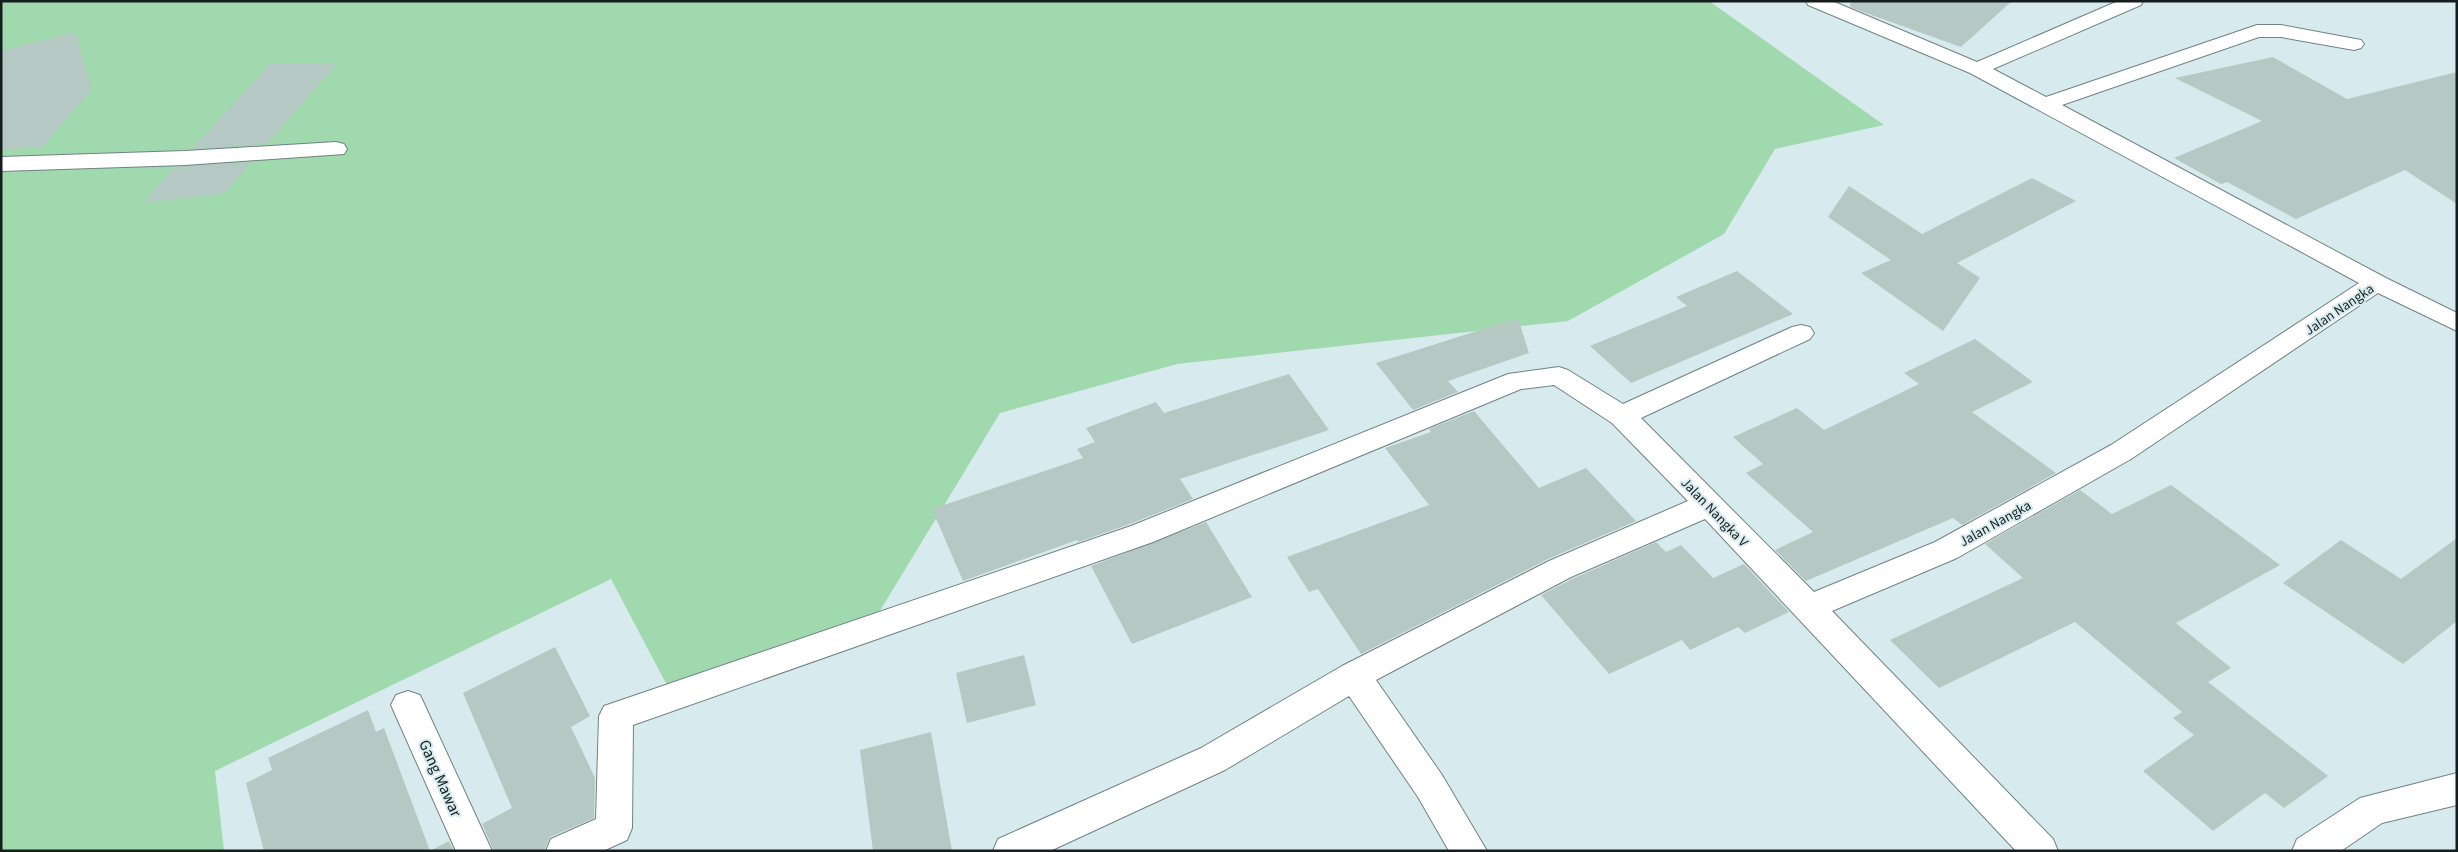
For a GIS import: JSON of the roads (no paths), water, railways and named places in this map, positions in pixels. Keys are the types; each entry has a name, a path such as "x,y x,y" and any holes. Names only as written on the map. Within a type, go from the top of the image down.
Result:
{"street":[{"path":"1815,1 1977,69 2046,104 2377,283"},
{"path":"1977,69 2134,1"},
{"path":"2046,104 2257,31 2289,32 2354,44"},
{"path":"1,164 185,158 336,149"},
{"name":"Jalan Nangka","path":"1809,607 1946,550 2113,457 2377,283 2457,323"},
{"path":"1622,416 1801,333"},
{"name":"Jalan Nangka V","path":"564,851 614,828 616,716 1142,534 1517,380 1558,376 1622,416 1809,607"},
{"path":"1011,851 1213,759 1354,676 1560,569 1708,505"},
{"path":"1809,607 2040,851"},
{"path":"1354,676 1430,786 1469,851"},
{"name":"Gang Mawar","path":"408,705 474,851"},
{"path":"2310,851 2373,809 2457,789"}]}
